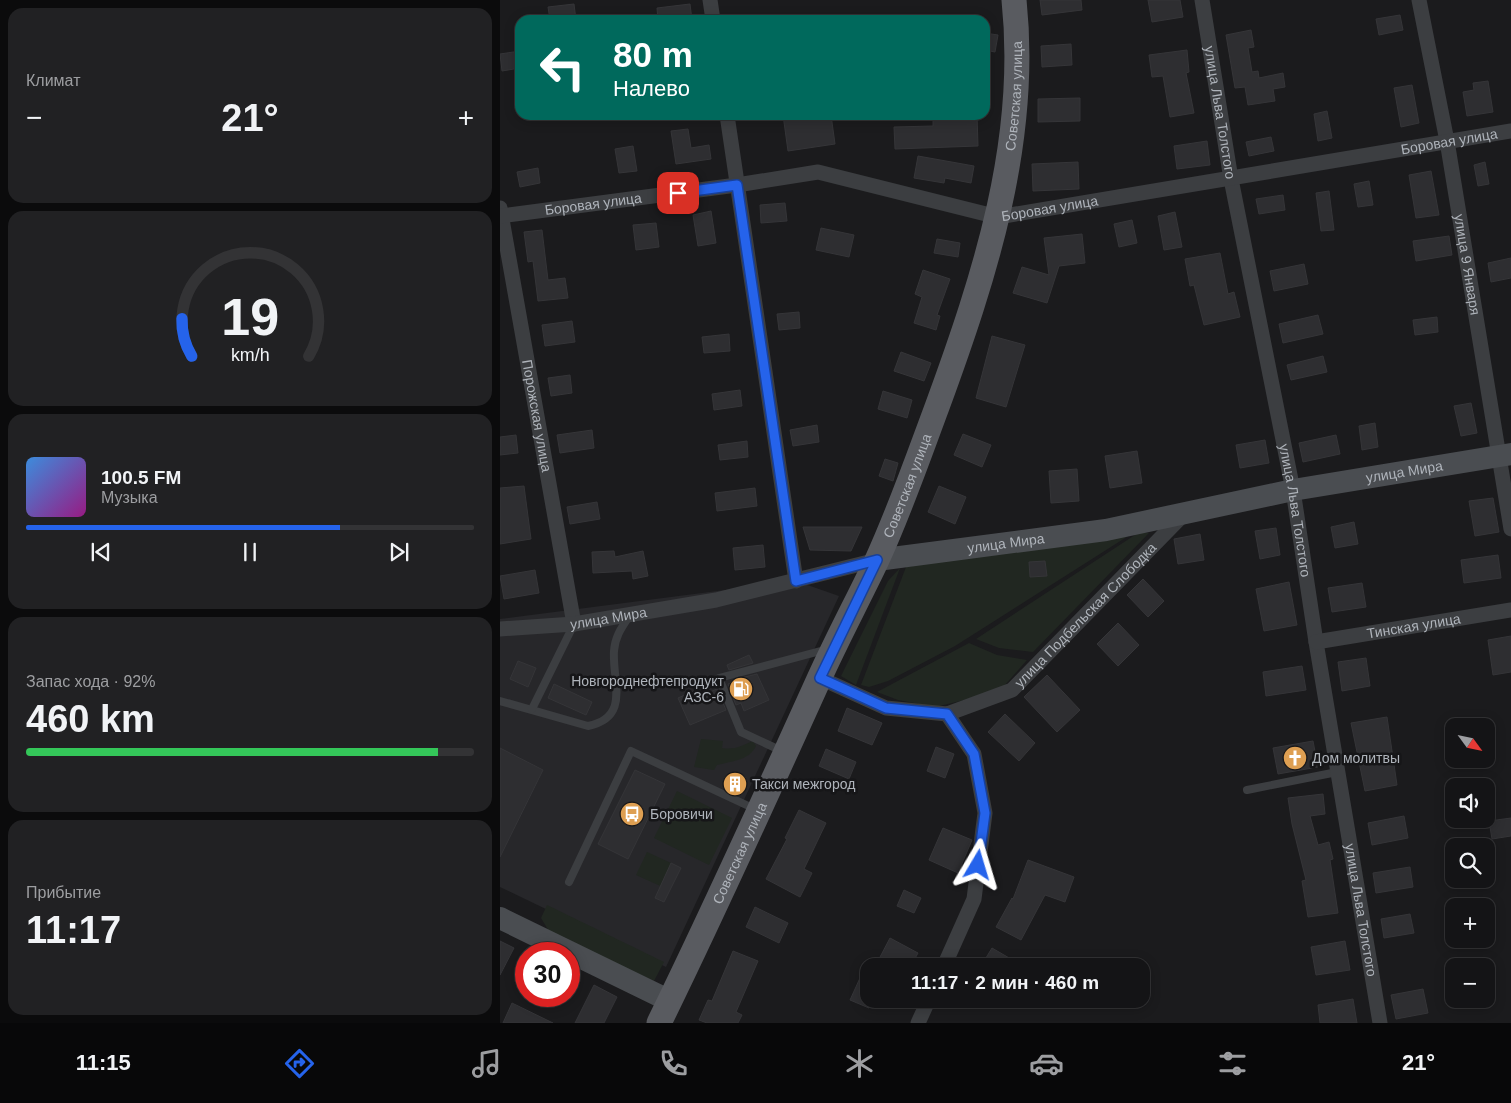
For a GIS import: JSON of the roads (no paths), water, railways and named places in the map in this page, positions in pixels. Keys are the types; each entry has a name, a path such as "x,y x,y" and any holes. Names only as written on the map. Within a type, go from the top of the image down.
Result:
{"main road":[{"name":"Советская улица","path":"659,1023 787,754 834,647 877,560 902,502 956,357 998,217 1012,140 1017,82 1017,26 1014,0"},
{"name":"улица Мира","path":"877,560 1106,530 1294,490 1504,455"},
{"path":"500,918 670,1001"}],"street":[{"path":"710,0 712,15"},
{"name":"улица Льва Толстого","path":"1202,0 1232,179 1294,490 1316,642 1380,1023"},
{"name":"улица 9 Января","path":"1419,0 1447,141 1504,455 1511,529"},
{"path":"728,120 796,581"},
{"name":"Боровая улица","path":"500,213 737,185 818,172 998,217 1511,131"},
{"name":"Порожская улица","path":"500,213 574,624"},
{"name":"улица Подбельская Слободка","path":"947,714 1012,690 1185,513"},
{"name":"улица Мира","path":"500,629 574,624 716,600 877,560"},
{"name":"Тинская улица","path":"1316,642 1511,610"},
{"path":"820,678 886,708 947,714 974,754 985,813 974,900 948,958"},
{"path":"918,1023 925,1008"}],"lane":[{"path":"500,701 588,726 598,724 610,716 617,700 614,651 618,631 631,615"},
{"path":"532,709 574,624"},
{"path":"787,754 741,732 719,678 834,647"},
{"path":"569,882 631,752 760,812"},
{"path":"1247,790 1337,772"}],"place":[{"name":"Новгороднефтепродукт АЗС-6","path":"741,689"},
{"name":"Дом молитвы","path":"1295,758"},
{"name":"Такси межгород","path":"735,784"},
{"name":"Боровичи","path":"632,814"}]}
